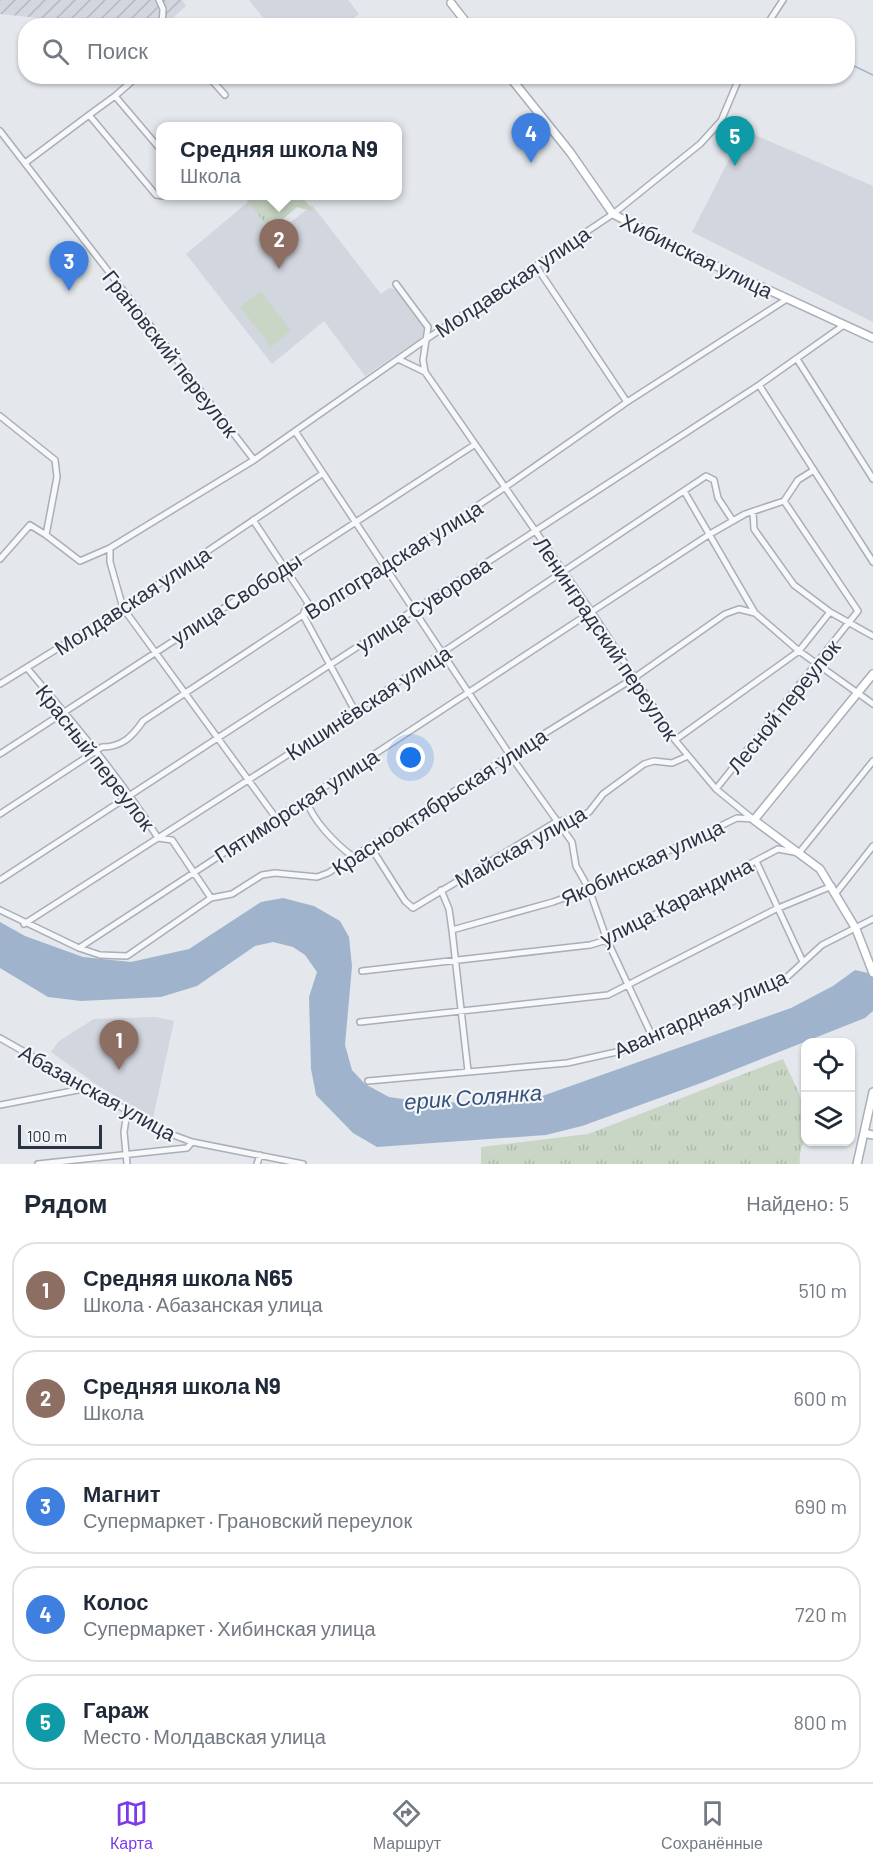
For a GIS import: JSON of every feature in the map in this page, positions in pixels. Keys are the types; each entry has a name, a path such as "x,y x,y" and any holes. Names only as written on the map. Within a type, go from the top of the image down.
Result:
{"street":[{"path":"159,0 163,9 162,18"},
{"path":"771,18 783,0"},
{"path":"451,3 463,18"},
{"path":"25,163 129,84"},
{"path":"215,84 225,95"},
{"name":"Хибинская улица","path":"515,84 570,152 613,214 652,236 873,338"},
{"name":"Молдавская улица","path":"46,535 77,560 110,548 254,460 398,358 613,214 700,144 721,122 737,84"},
{"path":"115,96 156,144"},
{"path":"89,115 156,195"},
{"name":"Грановский переулок","path":"0,131 254,460"},
{"path":"536,266 627,402"},
{"path":"396,284 428,327 423,360 425,372"},
{"name":"Волгоградская улица","path":"0,814 102,747 115,747 133,736 143,721 303,615 345,594 504,488 627,402 787,299"},
{"name":"улица Суворова","path":"0,880 759,386 844,325"},
{"path":"398,358 425,372"},
{"path":"797,359 873,479"},
{"name":"Ленинградский переулок","path":"425,372 591,611 675,740 716,789 820,869 856,929 873,973"},
{"path":"759,386 873,562"},
{"path":"0,416 56,460 57,477 46,535 30,525 0,559"},
{"path":"295,431 468,693 555,822 572,842 576,866 589,888 607,940 631,986 652,1036"},
{"name":"улица Свободы","path":"0,754 63,710 474,445"},
{"path":"814,470 798,480 784,501 857,608 850,623"},
{"name":"Молдавская улица","path":"0,684 123,608 322,474"},
{"name":"Кишинёвская улица","path":"24,924 355,711 709,476 714,480 718,498 733,521"},
{"path":"684,491 755,613 799,651 873,705"},
{"name":"Пятиморская улица","path":"79,948 710,534 753,512 784,501"},
{"path":"753,512 754,529 790,581 830,612 873,636"},
{"path":"254,520 308,603 303,615 355,711"},
{"path":"110,548 110,562 123,608 276,818"},
{"name":"Краснооктябрьская улица","path":"0,910 24,924 79,948 100,955 127,956 211,898 232,894 252,880 268,873 322,876 634,678 732,610 739,609 755,613"},
{"path":"675,740 799,651 830,612"},
{"name":"Лесной переулок","path":"716,789 850,623"},
{"name":"Красный переулок","path":"27,668 131,795 158,838 172,840 211,898"},
{"name":"Якобинская улица","path":"452,930 553,902 589,888 737,818 754,820 873,674"},
{"name":"Майская улица","path":"370,846 405,901 413,908 555,822 580,817 589,812 603,794 644,764 654,761 672,763 688,756"},
{"path":"799,853 873,761"},
{"path":"306,799 311,810 339,846 352,856"},
{"path":"360,1022 598,998 631,986 776,909 834,890 873,846"},
{"name":"улица Карандина","path":"362,971 590,945 607,940 777,849 799,853"},
{"path":"756,861 776,909 803,962"},
{"path":"441,890 449,909 468,1071"},
{"name":"Авангардная улица","path":"368,1081 567,1063 621,1051 786,978 822,945 873,919"},
{"name":"Абазанская улица","path":"0,1038 165,1132 192,1142 303,1164"},
{"path":"0,1105 88,1088"},
{"path":"857,1164 873,1092"},
{"path":"127,1112 124,1132 128,1164"},
{"path":"864,1133 873,1135"},
{"path":"38,1164 187,1148 192,1142"},
{"path":"257,1164 260,1155"}],"shaded area":[{"path":"0,0 182,0 186,6 173,18 38,18 0,14"},
{"path":"249,0 348,0 359,14 354,18 263,18"},
{"path":"748,132 873,186 873,322 692,232 735,148"},
{"path":"248,202 274,236 312,205 381,294 389,288 395,289 423,324 426,332 424,336 365,376 324,321 272,364 186,254"},
{"path":"156,1017 174,1021 153,1118 100,1087 51,1052 59,1041 94,1019"}],"green space":[{"path":"246,200 304,200 315,212 297,207 270,230"},
{"path":"261,291 291,331 271,347 240,307"},
{"path":"783,1059 801,1101 802,1146 800,1164 481,1164 481,1147 588,1134"}],"water":[{"path":"283,898 314,906 340,921 349,937 352,966 345,1045 352,1070 365,1084 389,1097 423,1102 501,1103 531,1100 791,1008 833,986 855,970 868,973 873,970 873,1011 865,1018 815,1038 801,1038 801,1043 701,1083 582,1126 546,1135 377,1147 353,1133 316,1095 311,1069 309,997 317,972 305,955 293,947 273,942 255,946 197,986 161,997 81,1001 48,997 0,968 0,922 25,936 83,957 131,962 189,949 261,902"}],"waterway":[{"path":"855,66 873,75"}],"place":[{"name":"Колос","path":"531,163"},
{"name":"Гараж","path":"735,166"},
{"name":"Средняя школа N9","path":"279,269"},
{"name":"Магнит","path":"69,291"},
{"name":"Средняя школа N65","path":"119,1070"}],"water label":[{"name":"ерик Солянка","path":"473,1096"}]}
